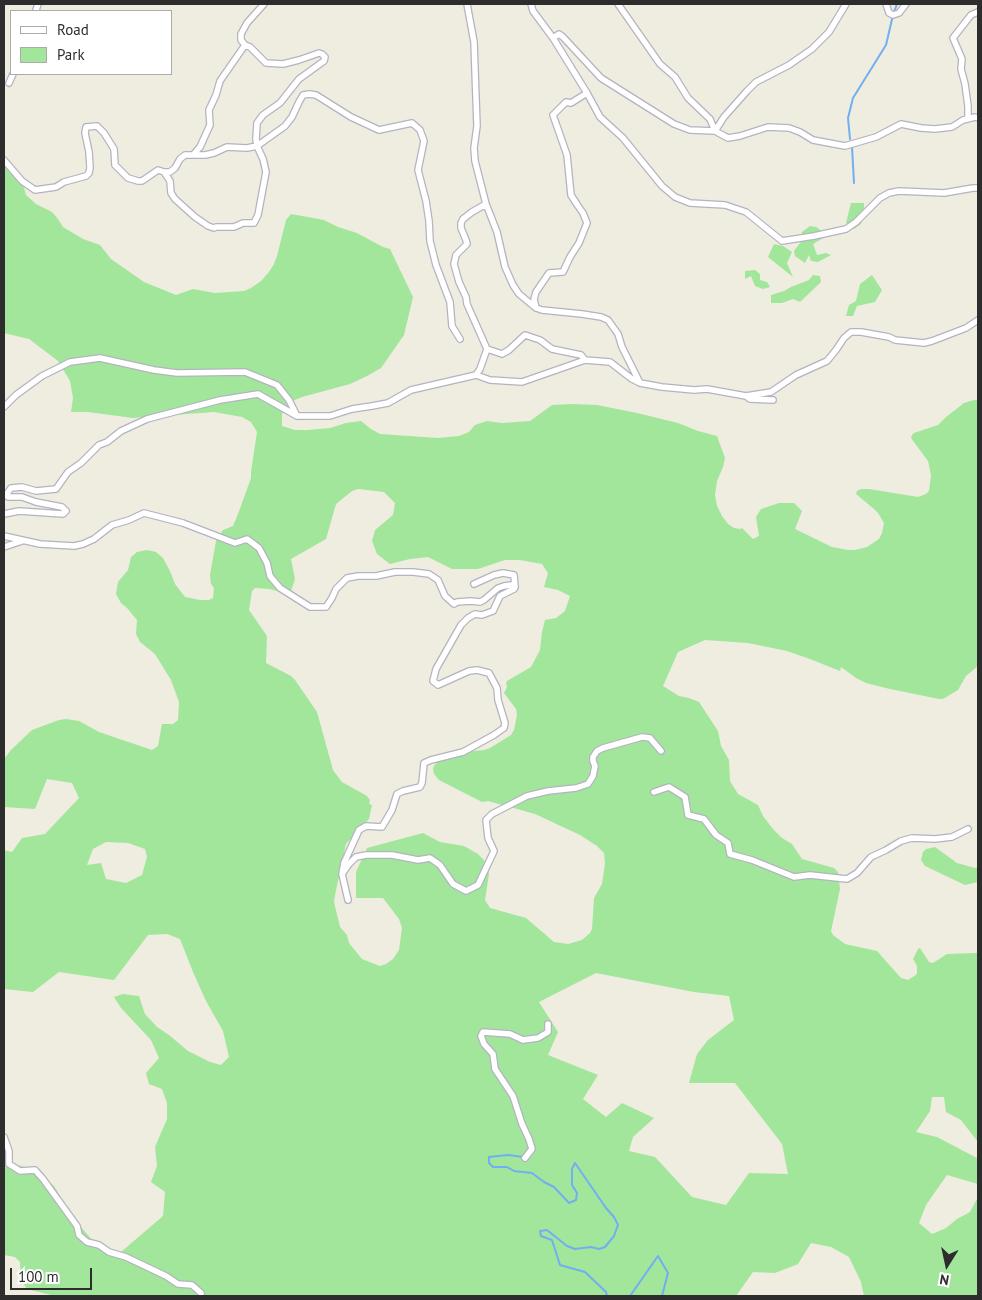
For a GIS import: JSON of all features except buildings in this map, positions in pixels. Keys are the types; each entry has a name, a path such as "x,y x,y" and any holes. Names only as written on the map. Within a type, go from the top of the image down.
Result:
{"street":[{"path":"164,172 170,181 171,193 175,199 208,226 214,228 234,227 243,223 254,223 258,215 266,172 264,159 257,146 257,123 263,115 280,103 299,78 324,61 325,57 319,53 283,64 271,64 266,63 250,47 244,45 241,40 241,34 247,23 264,4"},
{"path":"467,4 474,42 477,126 474,154 486,204 505,267 513,285 519,294 536,308 601,317 608,320 618,334 622,347 640,383"},
{"path":"531,4 533,11 553,38 588,93 600,117 623,138 662,186 676,197 690,203 725,205 746,212 782,241 846,229 880,198 889,193 899,191 944,192 978,188"},
{"path":"620,4 660,64 675,77 688,98 710,119 715,130"},
{"path":"715,130 746,91 756,82 789,65 812,49 829,32 846,4"},
{"path":"886,4 889,13 893,15 899,13 906,4"},
{"path":"968,118 966,91 960,69 962,59 953,38 971,14 978,12"},
{"path":"553,38 559,34 602,78 674,124 690,130 715,130 728,138 768,128 789,128 813,140 845,146 876,137 901,124 935,129 952,127 968,118 978,118"},
{"path":"193,154 206,137 210,124 209,110 220,81 244,45"},
{"path":"10,83 13,75"},
{"path":"536,308 534,299 536,292 549,273 562,272 586,227 586,217 571,195 567,155 553,115 566,102 571,103 588,93"},
{"path":"4,160 22,181 35,190 56,187 64,182 86,176 90,168 85,133 86,127 96,126 104,133 114,149 116,165 128,178 142,181 158,170 170,172 185,155 205,155 227,147 248,148 257,146 285,126 304,95 309,94 316,95 351,117 379,130 412,122 420,130 424,142 418,170 426,201 430,241 436,265 450,302 452,326 460,339"},
{"path":"476,375 487,349 467,304 454,264 456,255 466,244 461,222 472,212 486,204"},
{"path":"746,396 771,392 796,374 827,361 844,338 851,332 889,337 895,340 924,342 932,341 966,328 978,320"},
{"path":"487,349 502,354 525,335 540,340 552,349 582,355 584,360"},
{"path":"4,407 16,394 42,376 70,362 100,358 177,373 245,372 277,385 289,400 297,416"},
{"path":"4,514 19,510 62,514 66,511 62,506 36,502 22,497 8,497 6,495 11,488 22,487 36,491 56,488 68,472 81,463 99,445 107,442 121,431 147,419 220,400 258,394 297,416 330,416 352,409 388,403 411,390 476,375 490,380 522,382 584,360 610,362 640,383 694,390 707,389 750,398 772,400"},
{"path":"4,536 40,544 74,546 94,539 112,525 144,513 183,524 235,543 247,539 259,548 270,576 280,588 310,607 326,607 336,589 347,578 376,576 395,572 430,574 438,580 445,596 454,604 457,602 480,602 498,588 511,585 515,587"},
{"path":"4,547 24,541"},
{"path":"474,584 503,573 514,575 515,587"},
{"path":"348,900 342,874 344,863 359,830 366,826 382,827 392,810 397,794 420,787 424,763 463,752 504,728 505,723 496,688 489,673 477,670 469,671 438,684 433,681 436,669 461,625 475,614 482,615 493,611 500,596 515,587"},
{"path":"342,874 356,857 366,855 392,855 418,860 430,858 440,865 453,884 466,891 478,885 494,851 488,838 486,820 492,814 527,796 576,788 588,784 593,776 594,757 597,751 602,748 642,737 650,738 662,751"},
{"path":"654,792 669,787 685,798 688,816 704,819 716,835 728,843 730,854 752,860 794,877 810,875 847,880 857,873 872,857 901,841 912,838 936,839 952,837 968,829"},
{"path":"526,1158 532,1149 529,1139 513,1096 495,1069 493,1054 484,1044 481,1036 483,1032 510,1034 523,1040 538,1038 548,1032 548,1024"},
{"path":"4,1137 9,1151 9,1164 20,1171 35,1170 77,1226 79,1235 87,1242 99,1245 109,1252 126,1257 166,1276 178,1284 192,1285 201,1293 201,1296"}],"green space":[{"path":"4,166 23,184 26,195 36,204 52,212 63,227 83,239 100,245 111,259 144,282 176,295 193,289 215,293 244,291 261,281 274,264 286,220 291,214 324,220 390,249 413,297 404,335 381,368 350,384 290,402 282,414 282,426 295,430 330,428 361,421 380,434 438,438 459,436 469,432 475,425 487,421 502,423 530,421 552,405 597,405 637,413 678,423 717,436 725,458 717,481 715,495 717,506 728,524 734,528 742,528 753,539 759,536 756,517 761,509 779,503 794,503 802,511 795,529 832,547 855,550 867,547 879,539 884,523 878,513 856,494 857,491 869,489 918,497 926,494 929,491 931,475 928,461 911,438 912,435 938,425 964,403 978,400 978,666 966,676 958,690 943,699 939,699 866,683 841,667 840,671 787,651 748,643 705,640 678,652 663,686 679,696 699,702 718,731 721,746 729,760 730,781 738,794 758,805 763,816 773,829 792,844 802,859 834,868 838,872 840,889 831,931 833,935 845,944 877,951 901,978 908,980 917,973 917,966 913,959 920,948 929,962 933,963 947,954 978,952 978,1142 961,1120 946,1112 944,1097 932,1097 930,1111 916,1132 937,1137 977,1158 978,1156 978,1184 947,1175 926,1205 919,1223 932,1234 946,1228 970,1212 978,1197 978,1296 864,1296 861,1282 849,1257 831,1247 811,1243 798,1264 775,1273 753,1272 736,1296 55,1296 27,1289 21,1280 20,1262 15,1257 4,1255 4,1158 17,1165 33,1169 54,1186 74,1219 99,1248 121,1252 163,1216 165,1192 151,1182 157,1166 155,1147 167,1119 167,1103 162,1089 149,1084 146,1073 159,1058 151,1040 121,1008 114,997 123,994 139,996 145,1014 157,1027 188,1051 210,1062 221,1065 229,1057 223,1031 206,1001 180,939 167,934 148,935 114,980 59,972 33,992 4,989 4,850 12,852 22,838 45,834 79,798 72,783 47,779 35,809 4,807 4,759 32,730 66,719 79,721 99,732 152,750 158,746 162,724 173,724 178,720 179,702 171,680 155,654 140,642 136,634 137,620 121,603 116,594 118,582 128,570 131,557 137,552 147,550 156,552 163,558 175,584 185,597 200,600 213,598 214,588 211,584 210,575 216,541 223,530 233,526 238,514 251,478 257,432 251,422 242,417 214,412 133,418 88,412 71,412 73,398 70,381 58,361 29,339 4,333","holes":["358,489 384,492 395,503 393,515 375,530 372,541 377,554 390,564 428,557 452,569 478,569 505,560 520,560 542,564 548,573 544,587 558,590 570,596 565,611 556,618 545,620 540,650 531,667 506,683 507,687 504,693 516,709 517,715 511,735 484,750 463,752 440,758 433,769 434,774 439,780 482,802 488,801 535,814 580,835 604,853 605,863 602,884 594,898 592,929 582,940 568,944 554,942 526,918 490,908 485,900 489,874 484,860 464,846 440,842 423,833 367,848 356,872 356,898 383,898 399,919 402,928 399,950 393,959 380,966 362,959 349,943 347,935 340,927 334,902 346,844 369,819 372,805 369,804 370,800 367,796 342,782 333,770 317,712 291,676 266,663 267,636 249,610 252,591 255,588 285,593 291,591 295,579 291,559 326,539 336,504 352,491","106,842 128,843 145,849 147,857 142,875 126,883 106,879 101,863 87,865 93,849","596,973 694,992 729,996 734,1020 708,1040 697,1054 689,1083 735,1083 782,1144 788,1174 749,1173 726,1205 692,1197 655,1157 629,1151 633,1137 654,1118 622,1103 606,1117 583,1099 598,1075 548,1055 558,1032 539,1002"]},
{"path":"851,203 864,203 861,224 854,229 846,223"},
{"path":"810,226 819,229 825,237 813,244 817,255 826,253 831,255 818,262 811,261 809,255 805,263 795,256 794,251 800,243 802,232"},
{"path":"774,244 783,246 792,252 787,263 793,277 768,257"},
{"path":"755,270 760,274 760,280 767,282 770,287 763,289 755,286 751,276 745,279 745,271"},
{"path":"813,275 820,276 821,282 800,302 793,299 782,303 771,303 771,295 809,280"},
{"path":"872,275 882,290 875,302 857,306 853,316 846,316 849,305 856,301 860,284"},
{"path":"935,847 957,863 975,868 978,867 978,882 965,885 925,866 921,860 923,852 926,849"}],"waterway":[{"path":"850,139 848,118 853,98 886,45 897,4"},
{"path":"852,147 854,183"},
{"path":"523,1157 508,1155 489,1157 489,1163 493,1167 507,1167 514,1171 532,1173 554,1187 569,1203 576,1200 577,1193 572,1185 572,1169 575,1163 614,1217 618,1225 614,1236 605,1247 599,1249 591,1247 575,1249 567,1246 547,1230 540,1231 541,1236 552,1240 560,1265 585,1272 606,1292 607,1296"},
{"path":"630,1296 658,1256 668,1273 662,1296"}]}
